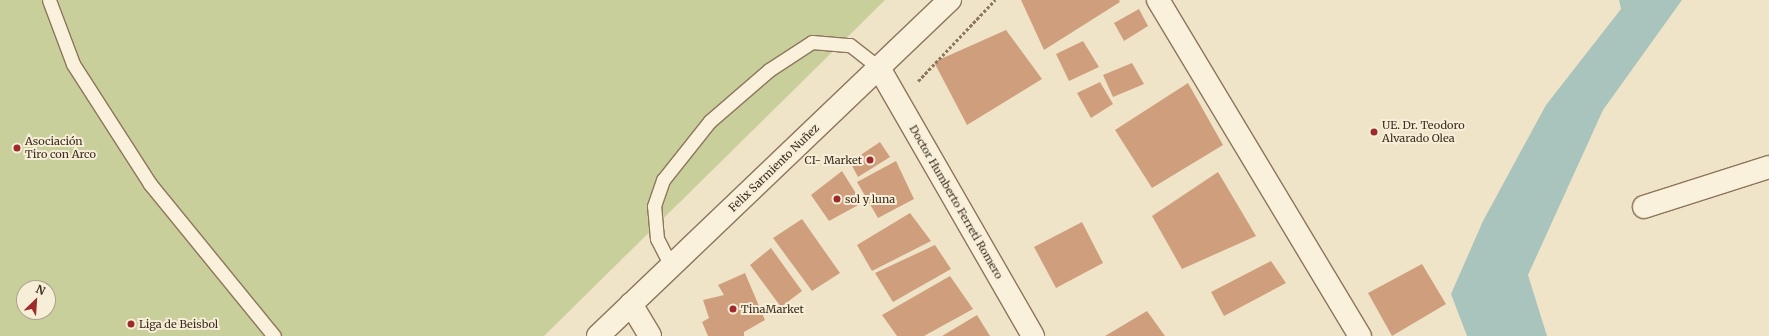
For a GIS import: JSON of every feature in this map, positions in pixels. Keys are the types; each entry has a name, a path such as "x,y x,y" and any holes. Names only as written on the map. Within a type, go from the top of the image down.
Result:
{"street":[{"name":"Felix Sarmiento Nuñez","path":"598,336 950,0"},
{"path":"1158,0 1360,336"},
{"name":"Doctor Humberto Ferreti Romero","path":"879,68 1033,336"},
{"path":"1644,207 1769,167"},
{"path":"631,304 650,336"}],"lane":[{"path":"49,0 73,64 150,184 274,336"},
{"path":"671,266 657,239 654,206 663,180 710,121 769,70 812,42 850,45 879,68"}],"path":[{"path":"899,102 994,0"}],"green space":[{"path":"0,0 885,0 544,336 0,336"}],"water":[{"path":"1619,0 1682,0 1603,110 1528,275 1547,336 1467,336 1451,294 1483,221 1546,105 1621,9"}],"building":[{"path":"1021,0 1119,0 1120,2 1044,50"},
{"path":"1139,9 1148,26 1124,41 1114,23"},
{"path":"1006,30 1042,79 967,125 934,62"},
{"path":"1083,41 1099,67 1069,81 1056,54"},
{"path":"1132,63 1144,84 1113,97 1103,75"},
{"path":"1100,82 1113,104 1091,118 1077,93"},
{"path":"1188,83 1223,145 1152,188 1115,130"},
{"name":"CI- Market","path":"880,142 890,157 858,177 850,162"},
{"path":"896,161 914,199 878,218 857,182"},
{"name":"sol y luna","path":"842,171 862,203 829,221 811,195"},
{"path":"1218,172 1256,236 1182,269 1152,216"},
{"path":"910,213 931,241 872,271 857,245"},
{"path":"802,219 840,273 812,291 773,238"},
{"path":"1082,222 1103,263 1056,288 1034,247"},
{"path":"935,245 951,269 893,302 875,273"},
{"path":"771,248 802,291 781,307 750,265"},
{"path":"1271,261 1286,283 1224,316 1211,292"},
{"path":"1422,264 1446,304 1392,336 1368,293"},
{"name":"TinaMarket","path":"745,273 765,320 744,332 744,336 708,336 702,322 709,318 703,300 724,295 718,285"},
{"path":"950,276 973,309 924,336 897,336 882,315"},
{"path":"1147,311 1165,336 1105,336"},
{"path":"977,315 990,336 942,336"}],"place":[{"name":"UE. Dr. Teodoro Alvarado Olea","path":"1374,132"},
{"name":"Asociación Tiro con Arco","path":"17,148"},
{"name":"CI- Market","path":"870,160"},
{"name":"sol y luna","path":"837,199"},
{"name":"TinaMarket","path":"733,309"},
{"name":"Liga de Beisbol","path":"131,324"}]}
